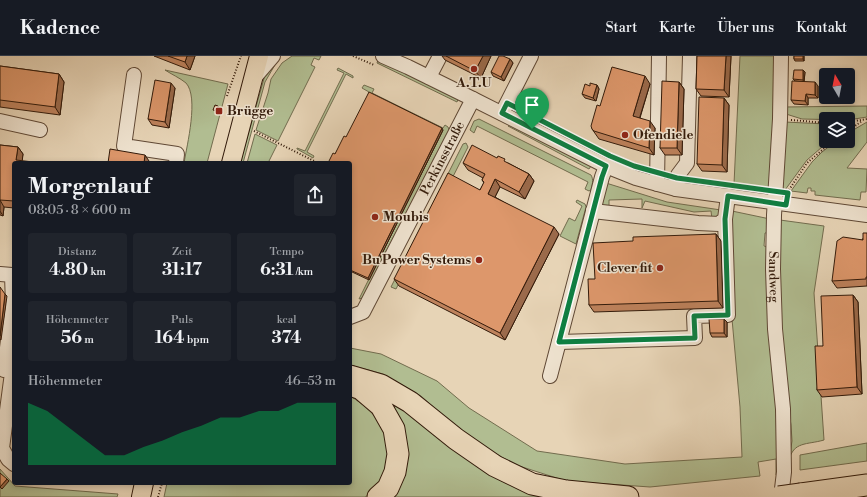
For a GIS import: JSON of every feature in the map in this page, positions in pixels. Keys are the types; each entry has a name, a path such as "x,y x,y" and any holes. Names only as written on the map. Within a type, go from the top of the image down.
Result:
{"highway":[{"path":"352,377 381,385 410,402 456,439 495,466 532,484 566,491 628,497"},
{"path":"352,386 361,390 381,406 394,429 398,454 395,472 388,488 378,497"},
{"path":"787,496 867,485"}],"main road":[{"path":"221,161 247,56"},
{"path":"232,161 259,56"},
{"path":"141,497 144,485"}],"street":[{"path":"253,79 273,56"},
{"path":"383,56 474,99 606,166 656,184 676,189 867,215"},
{"path":"429,77 440,56"},
{"path":"502,113 531,56"},
{"path":"656,184 659,56"},
{"path":"676,189 678,175 687,163 690,56"},
{"name":"Sandweg","path":"781,56 781,204 773,294 783,409 784,472 787,496"},
{"path":"134,75 124,146 177,154 176,161"},
{"name":"Perkinsstraße","path":"352,316 363,312 474,99"},
{"path":"0,121 40,130"},
{"path":"550,376 560,335 597,212 602,177 606,166"},
{"path":"560,335 695,338 694,316 728,315 725,219 728,196"},
{"path":"597,212 707,224 718,224 725,219"},
{"path":"9,274 12,297"},
{"path":"0,393 12,333"},
{"path":"12,373 2,448 8,459 12,462"}],"path":[{"path":"227,96 241,56"},
{"path":"780,119 819,122"},
{"path":"855,122 867,120"},
{"path":"855,126 863,121"},
{"path":"254,131 314,161"},
{"path":"781,204 789,189 807,163 825,148"},
{"path":"158,497 161,485"}],"green space":[{"path":"292,56 321,56 319,60 314,58 311,65 315,67 278,141 256,130 271,79 282,63"},
{"path":"740,56 776,56 772,183 768,188 734,184"},
{"path":"378,60 458,99 457,102 377,63"},
{"path":"276,63 265,82 244,161 241,161 265,75"},
{"path":"338,68 353,76 353,78 346,74 307,152 314,156 313,158 297,148 305,151 344,73 337,70"},
{"path":"165,70 228,84 208,161 184,161 191,122 192,99 190,90 186,83"},
{"path":"364,85 374,89 372,93 443,128 445,125 448,127 450,132 368,296 359,299 442,132 368,95 369,92 362,88"},
{"path":"867,106 867,117 855,119 855,112 819,112 819,119 802,119 786,114 784,107"},
{"path":"479,119 591,175 593,181 591,190 589,191 585,189 588,182 477,126 474,133 470,130 474,121"},
{"path":"785,122 819,124 819,148 821,148 807,160 785,190 780,190"},
{"path":"867,122 867,142 847,168 867,169 866,192 861,192 860,200 815,195 815,191 811,191 811,188 808,188 807,193 791,191 812,162 827,148 855,148 855,129"},
{"path":"513,125 591,166 589,169 508,126"},
{"path":"255,134 277,145 269,161 248,161"},
{"path":"466,143 468,147 396,289 391,287 463,144"},
{"path":"606,183 667,202 721,210 718,218 712,219 711,211 694,212 645,201 642,208 642,199 609,200 609,209 603,206 602,203"},
{"path":"577,200 585,204 586,207 576,244 560,236 569,218 575,221 582,206 576,202"},
{"path":"732,211 770,219 771,232 765,233 764,246 768,247 780,428 778,475 776,475 776,459 758,462 760,476 650,487 566,481 516,465 466,437 421,396 383,374 352,366 352,348 381,354 437,381 469,408 537,451 625,464 742,457 740,407 732,319"},
{"path":"780,220 824,226 814,293 824,440 797,447 791,455 789,461 792,441 791,425 780,352"},
{"path":"388,396 553,497 389,497"},
{"path":"352,397 369,410 377,419 386,438 388,449 384,473 377,487 365,497 164,497 167,485 352,485"},
{"path":"867,443 867,461 800,470 800,455"},
{"path":"0,469 12,483 12,485 15,486 118,494 117,497 0,497"}],"building":[{"path":"168,56 187,56 185,62"},
{"path":"446,56 483,56 475,71"},
{"path":"499,56 510,59 501,77 491,72"},
{"path":"697,56 726,56 724,90 696,89"},
{"path":"794,56 803,56 803,59 794,59"},
{"path":"0,66 59,74 55,107 0,100"},
{"path":"612,67 645,76 633,116 650,121 649,148 594,131 592,129 591,126 597,105 600,106"},
{"path":"794,70 803,70 803,80 793,79"},
{"path":"155,80 171,83 165,122 148,119"},
{"path":"662,81 679,82 677,148 660,148"},
{"path":"792,81 815,82 815,95 806,94 805,101 791,100"},
{"path":"590,83 597,85 593,98 582,94 585,84 590,86"},
{"name":"Moubis","path":"369,92 442,128 368,278 352,271 352,161 329,161 333,153 335,154 344,136 346,137"},
{"path":"699,97 724,98 722,165 697,164"},
{"path":"215,105 218,106 216,111 213,110"},
{"path":"0,145 18,147 16,160 25,161 12,161 12,201 0,200"},
{"name":"Bu Power Systems","path":"472,145 497,158 498,156 505,159 504,161 529,174 519,192 495,179 488,194 554,227 500,333 394,279 448,173 480,190 484,182 482,180 485,174 463,163"},
{"path":"110,149 145,155 144,161 108,161"},
{"path":"863,233 867,233 866,279 832,281 837,241 843,237 863,240"},
{"name":"Clever fit","path":"716,234 718,301 589,305 588,279 595,279 593,243 633,241 633,237"},
{"path":"0,287 5,294 0,336"},
{"path":"853,295 857,387 817,390 815,346 823,346 821,296"},
{"path":"709,319 724,319 724,333 710,333"},
{"path":"0,473 7,479 0,487"}],"place":[{"name":"A.T.U","path":"474,69"},
{"name":"Brügge","path":"219,111"},
{"name":"Ofendiele","path":"625,135"},
{"name":"Moubis","path":"375,217"},
{"name":"Bu Power Systems","path":"479,260"},
{"name":"Clever fit","path":"660,268"}],"route":[{"path":"507,103 610,156 634,166 677,178 788,193 786,205 728,196 725,219 728,315 694,316 695,338 559,342 606,166 532,129 502,113 507,103"}]}
